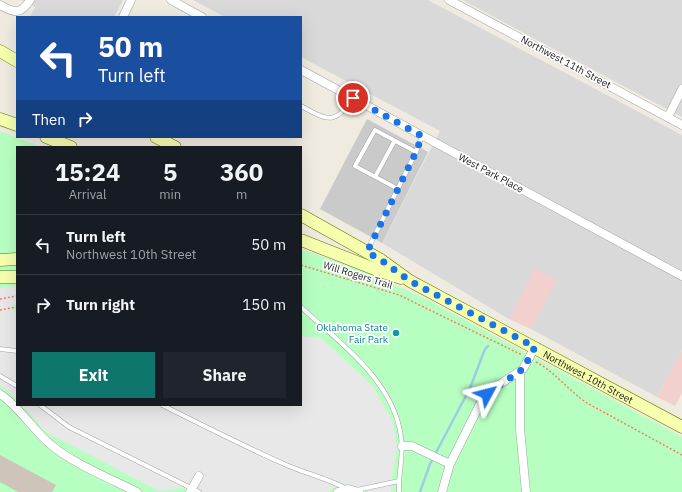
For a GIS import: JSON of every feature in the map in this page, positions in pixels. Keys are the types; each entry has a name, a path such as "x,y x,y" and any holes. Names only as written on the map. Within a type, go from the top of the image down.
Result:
{"main road":[{"path":"0,52 16,60"},
{"path":"0,119 16,125"},
{"path":"48,138 68,146"},
{"path":"159,138 173,146"},
{"name":"Northwest 10th Street","path":"302,216 381,260 410,281 682,427"},
{"name":"Northwest 10th Street","path":"302,240 377,270 410,281"},
{"path":"0,260 16,259"},
{"path":"0,277 16,277"}],"street":[{"path":"0,6 13,11 22,10 30,0"},
{"path":"123,16 132,0"},
{"path":"171,0 199,16"},
{"name":"Northwest 11th Street","path":"450,0 682,125"},
{"name":"West Park Place","path":"302,71 682,276"},
{"path":"668,117 682,89"},
{"path":"442,492 450,464 481,402 494,388 520,372 526,365 535,347"},
{"path":"520,372 520,429 526,492"},
{"path":"0,394 12,403 43,438 57,450 137,492"},
{"path":"402,446 412,446 450,464"},
{"path":"194,491 199,476"},
{"path":"338,492 354,491"}],"lane":[{"path":"302,107 322,118 330,118 343,113 353,98"},
{"path":"398,190 355,166 375,130 394,142 416,152"},
{"path":"367,252 398,190 422,136"},
{"path":"375,177 394,142"},
{"path":"302,308 348,350 384,391 395,412 402,446 399,492"},
{"path":"0,350 16,352"},
{"path":"0,376 16,385"},
{"path":"41,406 60,421 82,434 194,491"},
{"path":"164,406 254,451 354,491 399,481"}],"path":[{"name":"Will Rogers Trail","path":"302,265 399,295 518,352"},
{"path":"0,299 16,296"},
{"path":"0,310 16,307"},
{"path":"543,366 574,394 587,403 682,455"}],"shaded area":[{"path":"21,0 123,0 115,16 30,16 35,7"},
{"path":"193,0 428,0 682,135 682,350 657,397 531,329 556,280 535,269 509,319 382,243 440,131 302,58 302,16 223,16"},
{"path":"463,0 682,0 682,117 535,39"},
{"path":"367,119 428,152 382,243 320,209"},
{"path":"535,268 557,280 531,329 509,319"},
{"path":"16,286 16,304 13,305 16,312 16,398 0,385 0,288"},
{"path":"302,336 321,338 372,385 393,422 397,450 391,482 391,492 368,492 364,489 340,483 328,492 190,492 182,488 159,491 46,432 23,406 302,406"},
{"path":"682,350 682,393 675,406 657,397"}],"green space":[{"name":"Oklahoma State Fair Park","path":"0,131 38,146 16,146 16,406 302,406 302,249 368,273 430,301 682,437 682,492 0,492"}],"building":[{"path":"0,455 56,485 52,492 18,492 0,482"}],"waterway":[{"path":"420,492 430,464 470,388 485,349 488,346"}],"place":[{"name":"Oklahoma State Fair Park","path":"396,333"}],"route":[{"path":"353,98 422,136 416,152 367,252 410,281 535,347 526,365 520,372 487,394"}]}
